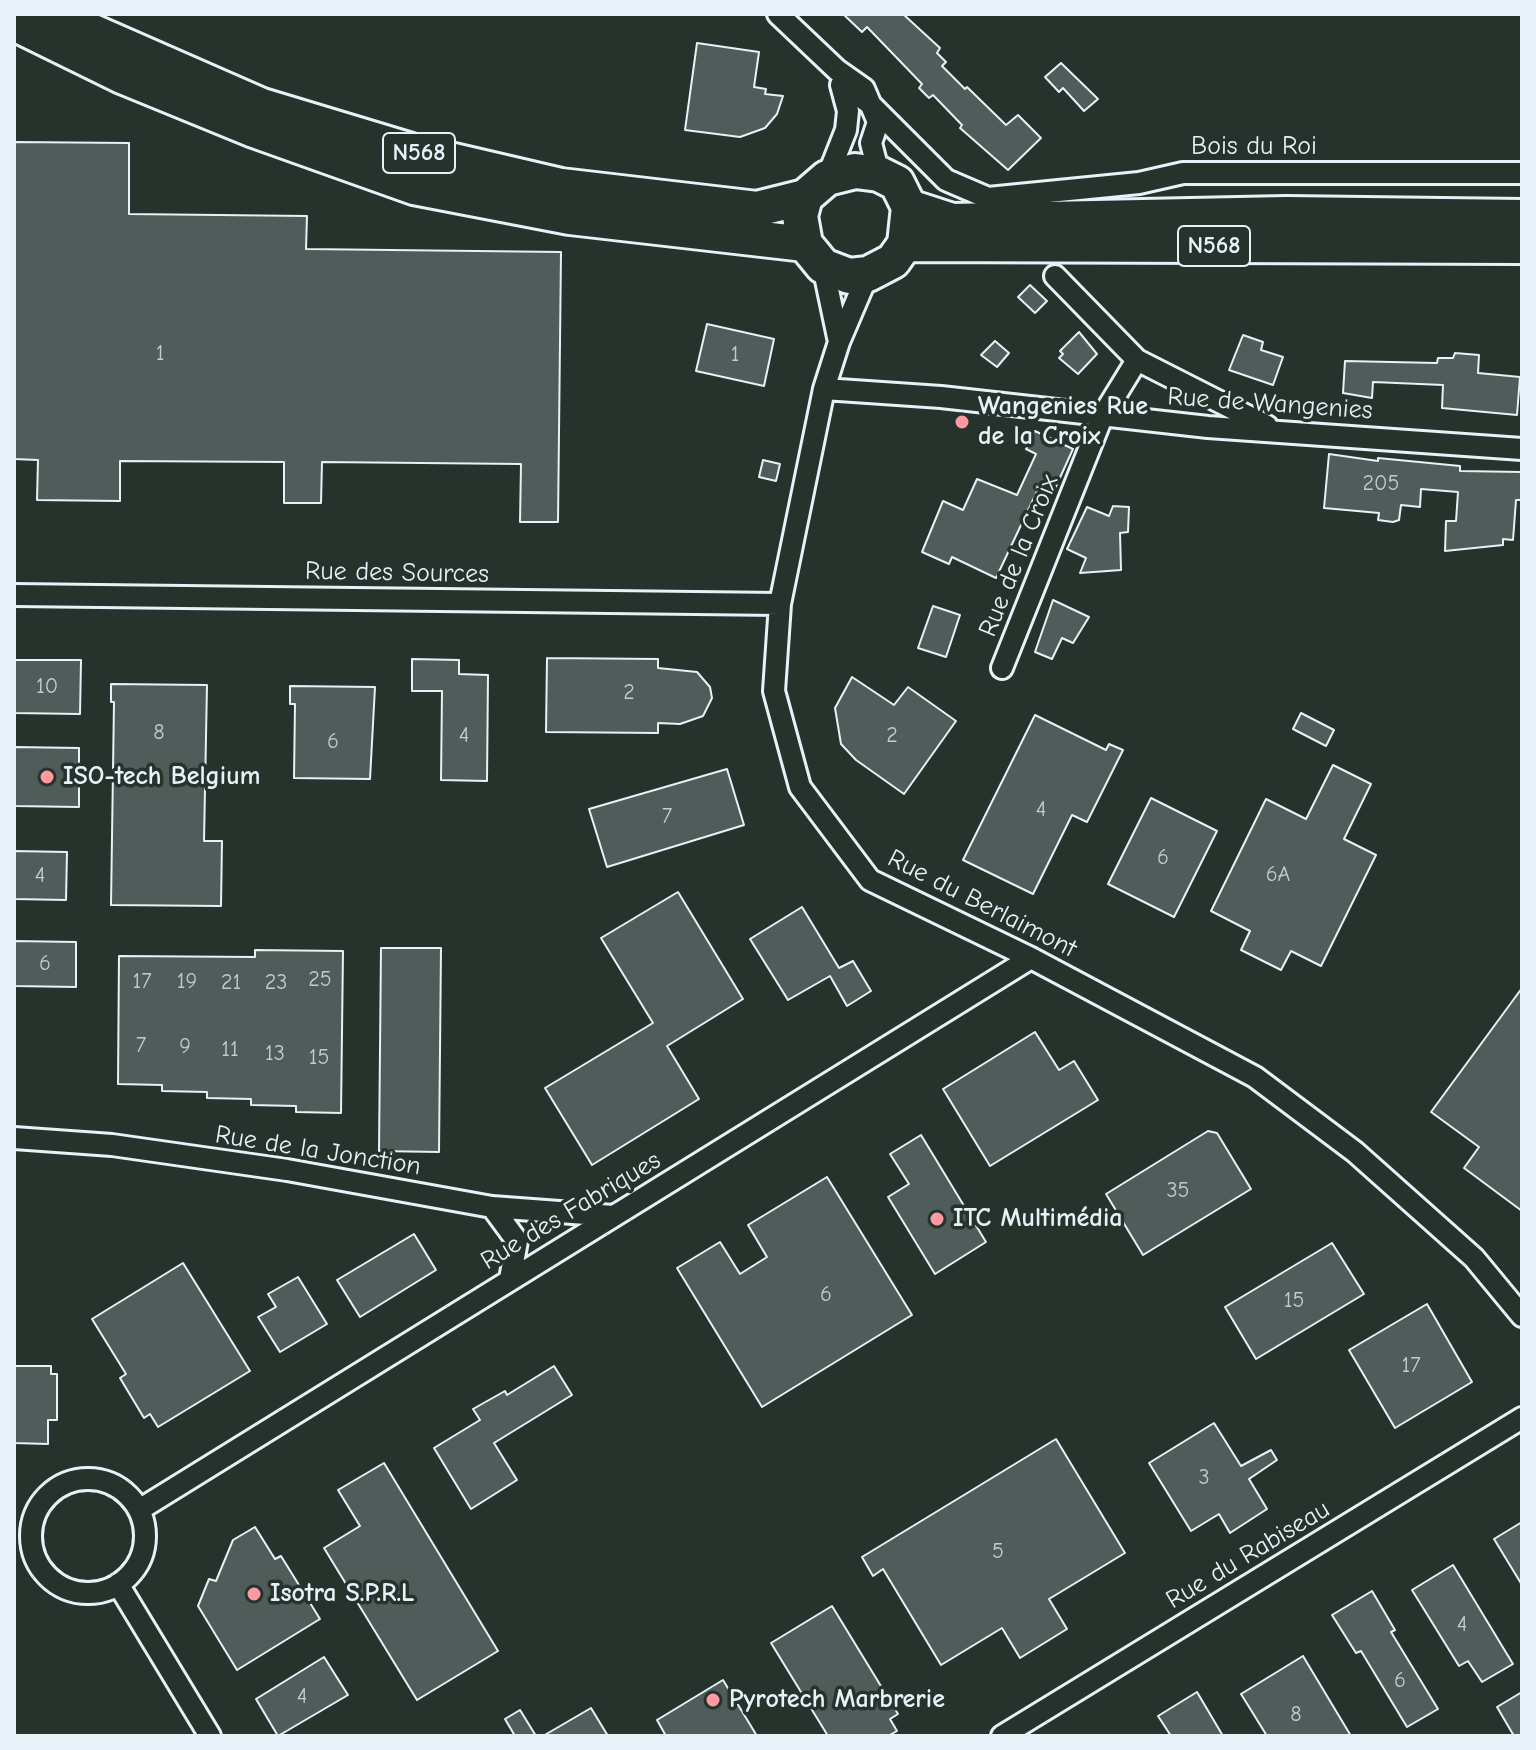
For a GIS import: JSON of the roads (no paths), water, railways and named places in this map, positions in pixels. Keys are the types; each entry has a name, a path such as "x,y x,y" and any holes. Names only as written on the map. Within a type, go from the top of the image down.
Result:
{"highway":[{"name":"N568","path":"52,14 262,106 411,151 561,186 757,209 855,171 879,174"},
{"name":"N568","path":"14,23 122,76 254,130 414,187 570,217 814,255 849,276 868,274"},
{"path":"868,274 893,261 905,244 909,207 897,183 879,174"},
{"path":"814,255 800,216 816,188"},
{"name":"N568","path":"909,207 952,221 1286,214 1522,217"},
{"name":"N568","path":"905,244 1522,246"}],"street":[{"path":"778,14 837,70 864,89 878,122 871,143 879,174"},
{"path":"816,188 846,130 844,96 837,70"},
{"path":"844,96 859,96 870,104"},
{"name":"Bois du Roi","path":"870,104 946,180 988,198 1139,183 1183,173 1522,173"},
{"name":"Rue du Berlaimont","path":"814,255 839,342"},
{"name":"Rue du Berlaimont","path":"868,274 839,342 824,389 780,604 774,691 800,787 870,880 1031,958 1255,1077 1391,1183 1474,1258 1522,1316"},
{"path":"1055,276 1137,360 1274,430"},
{"name":"Rue de la Croix","path":"1002,668 1102,417 1137,360"},
{"name":"Rue de Wangenies","path":"824,389 941,397 1102,417 1522,449"},
{"name":"Rue des Sources","path":"14,595 780,604"},
{"name":"Rue des Fabriques","path":"139,1510 1031,958"},
{"name":"Rue de la Jonction","path":"14,1138 112,1145 287,1170 492,1207 613,1216"},
{"path":"492,1207 517,1241 510,1279"},
{"name":"Rue du Rabiseau","path":"1002,1736 1522,1418"},
{"path":"94,1479 112,1484 128,1494 139,1510 144,1526 140,1559 118,1584 84,1593 60,1585 40,1567 22,1534 44,1499 58,1487 75,1480 94,1479"},
{"path":"118,1584 210,1736"}],"place":[{"name":"Wangenies Rue de la Croix","path":"962,422"},
{"name":"ISO-tech Belgium","path":"47,777"},
{"name":"ITC Multimédia","path":"937,1219"},
{"name":"Isotra S.P.R.L","path":"254,1594"},
{"name":"Pyrotech Marbrerie","path":"713,1700"}]}
